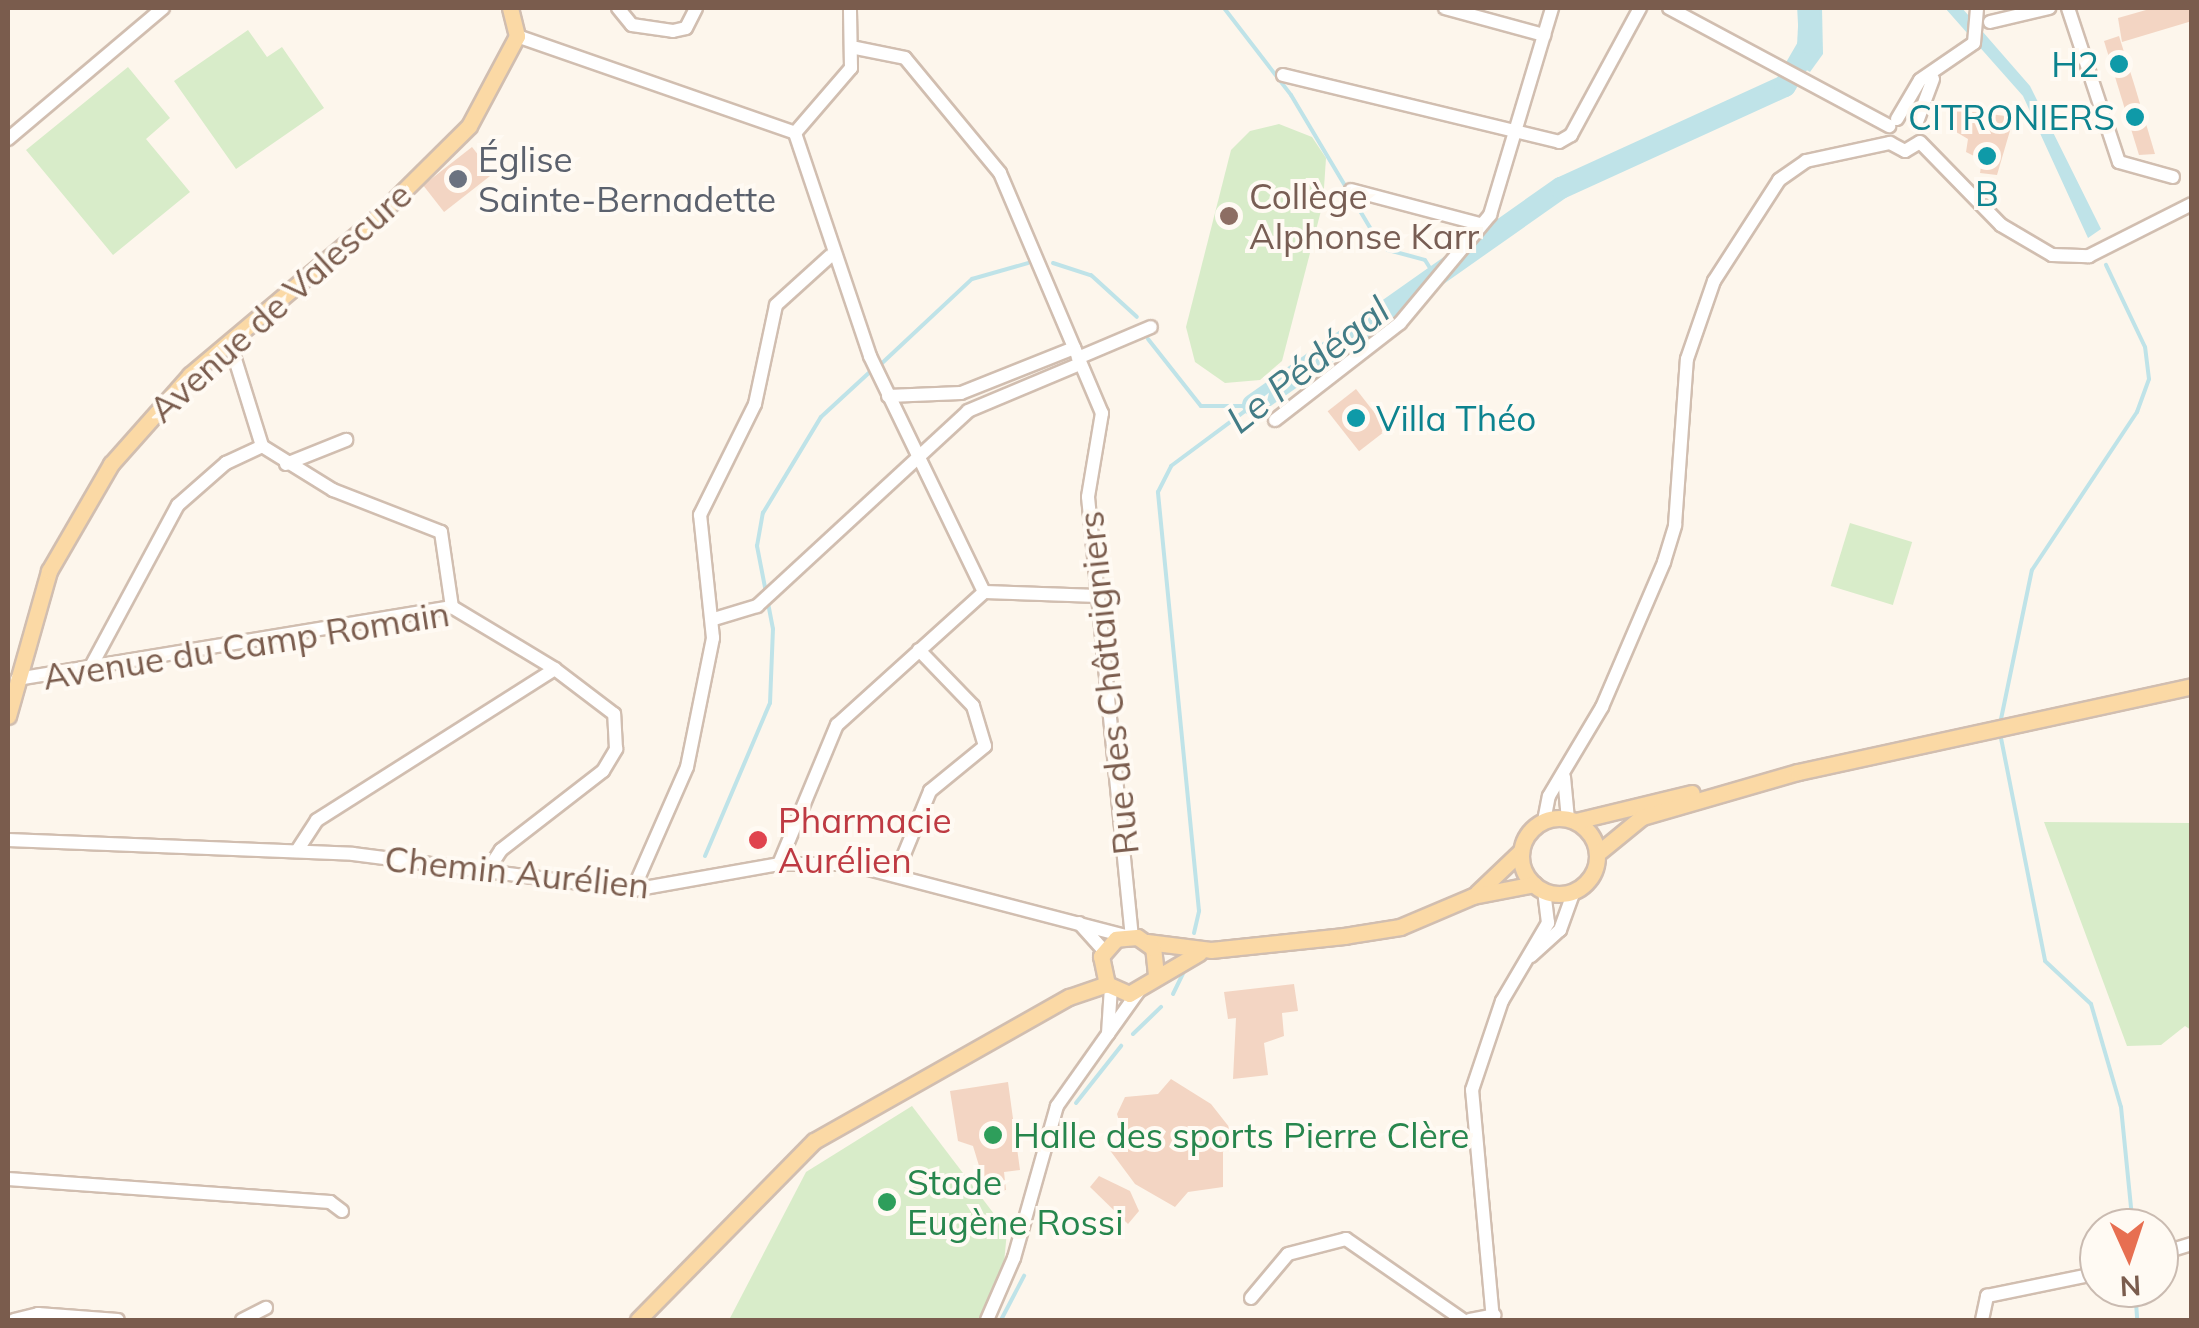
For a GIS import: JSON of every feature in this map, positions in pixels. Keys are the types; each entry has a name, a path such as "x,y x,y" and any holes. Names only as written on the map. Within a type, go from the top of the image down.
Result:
{"main road":[{"path":"510,8 517,36"},
{"name":"Avenue de Valescure","path":"8,716 49,571 76,515 142,426 444,154 474,120 517,36"},
{"path":"1474,896 1522,851 1544,821 1572,820 2192,686"},
{"path":"638,1320 814,1141 1069,997 1100,968 1104,951 1134,938 1211,950 1400,927 1474,896 1539,888 1574,891 1592,876 1598,853 1642,818 1798,772"},
{"path":"1572,820 1598,853"},
{"path":"1522,851 1539,888"},
{"path":"1134,938 1156,975"},
{"path":"1069,997 1109,986 1138,992 1156,975 1211,950"},
{"path":"1100,968 1109,986"}],"street":[{"path":"8,139 163,8"},
{"path":"618,8 632,25 673,31 686,28 696,8"},
{"path":"794,133 842,81 856,48 850,8"},
{"path":"1446,8 1544,35"},
{"path":"1275,420 1344,370 1442,279 1461,247 1490,215 1552,8"},
{"path":"1283,75 1541,144 1571,134 1640,8"},
{"path":"1669,8 1893,122 1917,122"},
{"path":"1977,8 1986,27"},
{"path":"1986,8 1986,27"},
{"path":"2049,8 1986,27 1924,89 1917,122 1920,142 2001,225 2052,255 2090,256 2192,204"},
{"path":"2068,8 2119,162 2173,177"},
{"path":"517,36 794,133"},
{"name":"Rue des Châtaigniers","path":"856,48 906,58 1000,173 1102,414 1088,496 1134,938"},
{"path":"1890,143 1893,122 1920,80 1954,62"},
{"path":"794,133 830,256 870,356 984,592"},
{"path":"1544,821 1664,562 1675,525 1687,359 1714,281 1765,198 1794,168 1890,143 1906,151 1920,142"},
{"path":"1351,190 1480,224"},
{"path":"633,890 687,767 714,619 700,530 704,502 755,404 776,304 830,256"},
{"path":"714,619 757,606 968,411 1077,357 1151,327"},
{"path":"230,343 262,446 286,464 440,532 452,606"},
{"path":"888,396 961,392 1077,357"},
{"path":"961,392 968,411"},
{"path":"286,464 346,440"},
{"path":"89,670 178,505 226,464 262,446"},
{"path":"779,864 824,744 984,592 1099,596"},
{"name":"Avenue du Camp Romain","path":"17,679 89,670 452,606 556,669 614,714 616,749 603,771 501,850 488,870"},
{"path":"896,874 930,791 985,746 973,706 919,650"},
{"path":"297,851 317,820 556,669"},
{"path":"1564,775 1572,820"},
{"name":"Chemin Aurélien","path":"8,840 297,851 488,870 633,890 779,864 896,874 1134,938"},
{"path":"1250,1298 1288,1254 1346,1239 1466,1320 1494,1318 1472,1090 1502,1001 1548,922 1539,888"},
{"path":"1526,960 1560,930 1574,891"},
{"path":"1078,921 1104,951"},
{"path":"1108,1034 1109,986"},
{"path":"987,1320 1014,1258 1057,1106 1138,992"},
{"path":"8,1178 330,1202 342,1211"},
{"path":"1982,1320 1986,1296 2079,1277"},
{"path":"242,1320 266,1308"},
{"path":"14,1320 38,1314 118,1320"}],"green space":[{"path":"248,30 267,57 282,47 324,108 236,169 174,81"},
{"path":"128,67 170,118 146,139 190,192 113,255 26,150"},
{"path":"1279,124 1312,137 1326,158 1323,203 1282,361 1260,380 1225,383 1195,362 1186,327 1231,150 1250,131"},
{"path":"1850,523 1912,542 1893,605 1831,586"},
{"path":"2044,822 2191,823 2191,1030 2185,1026 2161,1045 2127,1046"},
{"name":"Stade Eugène Rossi","path":"912,1106 1007,1231 1003,1274 978,1320 729,1320 806,1172"}],"water":[{"path":"1799,8 1822,8 1823,54 1810,72 1796,64"},
{"path":"1945,8 1962,8 2030,86 2101,229 2088,238 2023,96"}],"building":[{"path":"2153,8 2192,8 2192,21 2122,42 2118,18"},
{"name":"CITRONIERS","path":"2119,36 2155,154 2139,155 2104,41"},
{"path":"1948,109 2014,117 1997,175 1980,173 1982,160 1966,152 1968,139 1946,126"},
{"name":"Église Sainte-Bernadette","path":"472,147 493,174 444,212 423,185"},
{"name":"Villa Théo","path":"1356,389 1387,429 1359,451 1328,411"},
{"path":"1294,984 1298,1011 1282,1013 1284,1036 1264,1043 1268,1075 1233,1079 1236,1018 1228,1019 1224,992"},
{"path":"1171,1079 1211,1104 1237,1137 1223,1152 1223,1187 1188,1192 1175,1207 1135,1184 1109,1149 1123,1134 1117,1114 1125,1097 1158,1094"},
{"name":"Halle des sports Pierre Clère","path":"1008,1082 1020,1170 1004,1172 1006,1190 987,1192 973,1146 958,1141 950,1091"},
{"path":"1099,1176 1130,1191 1139,1211 1128,1224 1090,1187"}],"waterway":[{"path":"1224,8 1291,95 1374,234 1388,250 1425,260 1433,273"},
{"name":"Le Pédégal","path":"1253,405 1561,188 1785,86 1810,43 1808,8"},
{"path":"880,365 972,279 1028,263"},
{"path":"1053,263 1091,275 1137,317"},
{"path":"2000,724 2032,570 2137,412 2149,379 2145,347 2106,265"},
{"path":"1148,339 1201,406 1248,406"},
{"path":"705,856 770,703 773,629 757,546 763,513 821,417 872,370"},
{"name":"Le Pédégal","path":"1194,933 1199,911 1158,492 1171,466 1253,405"},
{"path":"2000,733 2045,961 2091,1004 2121,1107 2131,1208"},
{"name":"Le Pédégal","path":"1173,994 1185,969"},
{"name":"Le Pédégal","path":"1133,1034 1161,1007"},
{"name":"Le Pédégal","path":"1076,1103 1121,1046"},
{"name":"Le Pédégal","path":"1001,1320 1024,1276"},
{"path":"2136,1308 2137,1320"}],"place":[{"name":"H2","path":"2119,64"},
{"name":"CITRONIERS","path":"2135,117"},
{"name":"B","path":"1987,156"},
{"name":"Église Sainte-Bernadette","path":"458,179"},
{"name":"Collège Alphonse Karr","path":"1229,216"},
{"name":"Villa Théo","path":"1356,418"},
{"name":"Pharmacie Aurélien","path":"758,840"},
{"name":"Halle des sports Pierre Clère","path":"993,1135"},
{"name":"Stade Eugène Rossi","path":"887,1202"}]}
